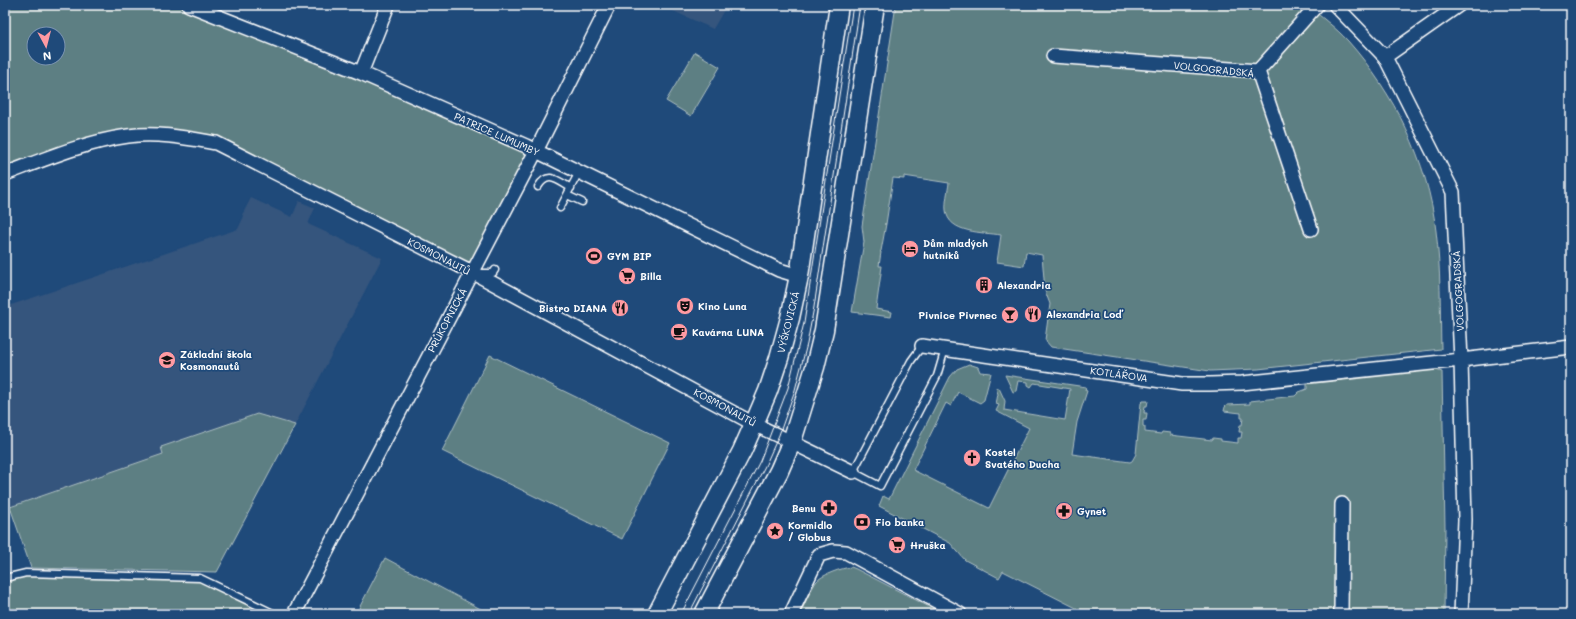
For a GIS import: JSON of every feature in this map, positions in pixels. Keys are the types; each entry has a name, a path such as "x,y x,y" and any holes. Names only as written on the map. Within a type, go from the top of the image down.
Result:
{"street":[{"name":"PATRICE LUMUMBY","path":"189,5 361,73 536,151 779,270 799,276"},
{"path":"361,73 388,5"},
{"name":"PRŮKOPNICKÁ","path":"294,614 536,151 609,5"},
{"name":"VÝŠKOVICKÁ","path":"657,614 742,451 768,391 779,358 790,318 799,276 839,5"},
{"path":"704,614 779,471 792,441 815,367 824,330 875,5"},
{"path":"1258,71 1317,5"},
{"name":"VOLGOGRADSKÁ","path":"1335,5 1385,57 1453,192 1461,360 1465,520 1461,614"},
{"path":"1385,57 1459,5"},
{"name":"VOLGOGRADSKÁ","path":"1053,56 1258,71 1311,229"},
{"name":"KOSMONAUTŮ","path":"5,174 80,146 129,136 171,136 216,143 472,272 754,424 792,441 853,472"},
{"name":"KOTLÁŘOVA","path":"922,346 1182,384 1210,384 1242,383 1461,360 1571,346"},
{"path":"1341,614 1342,504"},
{"path":"791,614 819,556 834,551 846,552 960,614"}],"lane":[{"path":"560,208 579,172"},
{"path":"538,187 542,181 548,178 553,178 571,188"},
{"path":"568,195 582,202"},
{"path":"472,272 490,274 495,270"},
{"name":"KOTLÁŘOVA","path":"853,472 911,361 922,346"},
{"path":"853,472 880,486 937,376 945,349"},
{"path":"5,578 26,573 200,578 275,614"}],"shaded area":[{"path":"660,5 727,5 713,29"},
{"name":"Základní škola Kosmonautů","path":"251,198 292,217 299,201 315,208 308,224 382,258 295,425 257,414 161,447 164,454 10,507 5,490 5,307 238,229 244,216 242,215"}],"green space":[{"path":"5,5 189,5 536,151 472,272 216,143 129,136 5,174"},
{"path":"896,5 1307,5 1343,36 1365,61 1394,106 1417,154 1432,205 1438,246 1441,349 1258,369 1210,371 1051,347 1045,340 1050,304 1045,291 1042,255 1026,252 1024,266 997,262 1001,235 960,228 953,224 948,218 946,200 949,183 904,176 904,179 893,178 880,252 879,266 882,266 876,309 892,312 891,317 852,312 864,242 862,226"},
{"path":"695,52 720,67 691,116 666,101"},
{"path":"490,355 670,443 622,539 442,451"},
{"path":"969,364 978,367 980,372 991,373 984,400 980,403 958,392 951,406 946,403 913,470 989,508 1029,428 996,411 999,405 996,404 998,394 996,388 999,388 1005,401 1004,410 1065,420 1070,389 1034,383 1031,387 1028,385 1028,382 1018,381 1016,391 1013,392 1005,375 1086,387 1085,390 1087,391 1077,422 1072,454 1130,462 1136,454 1141,403 1143,401 1148,401 1147,406 1145,406 1144,413 1147,413 1146,420 1143,420 1145,432 1161,434 1162,432 1170,433 1170,435 1212,440 1213,438 1221,439 1221,441 1238,443 1238,438 1241,438 1242,432 1239,432 1243,418 1241,418 1241,413 1224,411 1227,405 1250,404 1250,401 1295,396 1299,392 1307,389 1307,383 1433,369 1442,372 1445,528 1444,614 1115,614 1108,610 1106,614 1088,614 1003,571 999,578 965,560 950,543 879,506 883,496 889,499 950,377 957,369"},
{"path":"257,414 295,425 217,572 31,568 10,507 163,454 161,447"},
{"path":"385,558 490,614 356,614"},
{"path":"851,567 943,614 800,614 811,590 819,579 832,572"},
{"path":"26,573 200,578 275,614 5,614 5,578"}],"tram line":[{"path":"681,614 760,461 788,388 804,323 853,5"},
{"path":"689,614 766,464 779,435 795,390 807,344 814,307 860,5"}],"place":[{"name":"Dům mladých hutníků","path":"910,249"},
{"name":"GYM BIP","path":"594,256"},
{"name":"Billa","path":"627,276"},
{"name":"Alexandria","path":"984,285"},
{"name":"Kino Luna","path":"685,306"},
{"name":"Bistro DIANA","path":"620,308"},
{"name":"Alexandria Loď","path":"1033,314"},
{"name":"Pivnice Pivrnec","path":"1010,315"},
{"name":"Kavárna LUNA","path":"679,332"},
{"name":"Základní škola Kosmonautů","path":"167,360"},
{"name":"Kostel Svatého Ducha","path":"972,458"},
{"name":"Benu","path":"829,508"},
{"name":"Gynet","path":"1064,511"},
{"name":"Fio banka","path":"862,522"},
{"name":"Kormidlo / Globus","path":"775,531"},
{"name":"Hruška","path":"897,545"}]}
